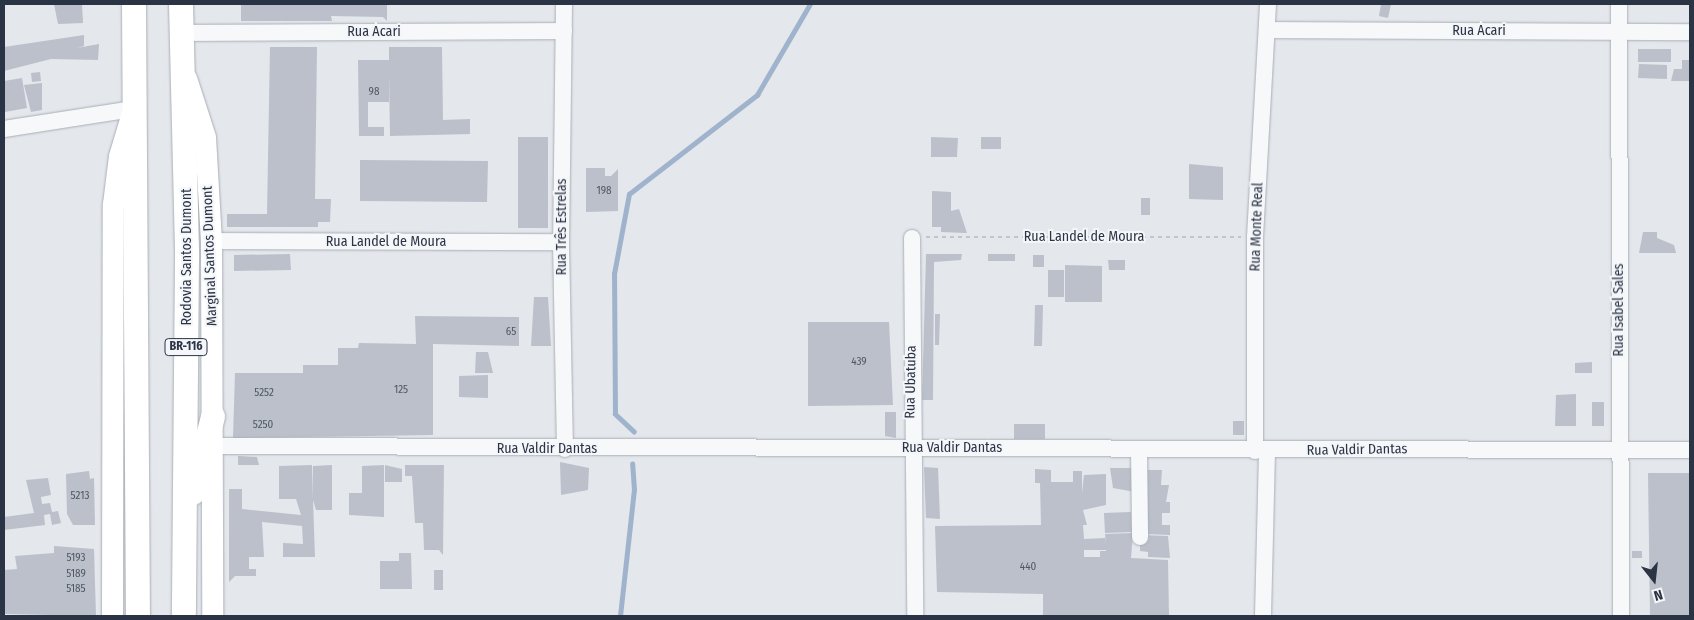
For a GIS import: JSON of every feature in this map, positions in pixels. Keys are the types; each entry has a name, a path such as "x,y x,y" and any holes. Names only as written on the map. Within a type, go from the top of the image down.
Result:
{"highway":[{"path":"134,4 133,109 138,616"},
{"name":"BR-116","path":"181,4 186,78"},
{"name":"Rodovia Santos Dumont","path":"184,616 186,78"},
{"path":"185,521 213,417"}],"main road":[{"name":"Marginal Santos Dumont","path":"186,78 205,137 212,241 214,446 212,616"},
{"path":"112,616 114,204 119,156 133,109"}],"street":[{"name":"Rua Três Estrelas","path":"564,4 561,242 565,449"},
{"name":"Rua Monte Real","path":"1263,616 1255,236 1268,4"},
{"name":"Rua Isabel Sales","path":"1619,4 1621,616"},
{"name":"Rua Acari","path":"1267,30 1690,32"},
{"name":"Rua Acari","path":"183,33 564,31"},
{"path":"4,129 133,109"},
{"name":"Rua Ubatuba","path":"912,238 910,448 915,616"},
{"name":"Rua Landel de Moura","path":"212,241 561,242"},
{"name":"Rua Valdir Dantas","path":"214,446 1261,451 1690,450"},
{"path":"1139,449 1140,537"}],"path":[{"name":"Rua Landel de Moura","path":"912,238 1255,236"}],"building":[{"path":"54,4 82,4 83,23 58,24"},
{"path":"241,4 387,4 387,21 383,17 331,16 332,21 241,21"},
{"path":"1381,4 1391,4 1388,18 1379,16"},
{"path":"84,35 84,46 77,48 99,44 98,60 51,59 4,71 4,47"},
{"path":"270,47 317,47 315,199 331,199 330,222 318,222 318,227 227,227 227,214 267,214"},
{"path":"389,47 442,47 443,120 470,119 470,134 390,136 389,73 389,102 368,102 368,127 384,127 384,136 359,136 358,60 389,60"},
{"path":"1638,49 1671,49 1671,62 1638,62"},
{"path":"1682,60 1690,60 1690,81 1671,81 1674,69 1682,69"},
{"path":"1639,64 1667,65 1667,79 1638,78"},
{"path":"40,72 41,81 32,82 31,73"},
{"path":"22,78 27,108 5,112 4,81"},
{"path":"42,83 42,110 31,112 24,85"},
{"path":"518,137 548,137 548,228 518,228"},
{"path":"931,137 958,138 957,157 931,157"},
{"path":"981,137 1001,137 1001,149 981,149"},
{"path":"360,160 488,161 487,202 360,201"},
{"path":"1189,164 1223,167 1223,200 1189,199"},
{"path":"586,168 605,168 605,176 611,176 618,169 618,211 586,212"},
{"path":"932,191 951,192 951,211 959,209 967,233 941,232 941,227 932,227"},
{"path":"1141,198 1150,198 1150,215 1141,215"},
{"path":"1643,232 1657,232 1657,238 1674,245 1676,253 1639,253"},
{"path":"290,254 291,270 234,271 234,255"},
{"path":"926,254 962,254 961,260 934,262 933,400 922,400"},
{"path":"988,254 1015,254 1015,261 988,261"},
{"path":"1033,255 1044,255 1044,267 1033,267"},
{"path":"1108,260 1125,260 1125,270 1109,270"},
{"path":"1065,265 1102,266 1102,302 1065,302"},
{"path":"1048,270 1064,270 1064,297 1048,297"},
{"path":"534,297 548,297 551,346 531,346"},
{"path":"1035,305 1043,305 1042,346 1034,346"},
{"path":"935,314 940,314 939,345 935,345"},
{"path":"415,316 519,317 519,346 433,344 433,435 233,438 235,373 303,373 303,365 338,365 338,348 358,348 359,343 416,344"},
{"path":"808,322 889,322 893,405 808,406"},
{"path":"476,352 488,352 493,373 475,373"},
{"path":"1592,362 1592,373 1575,373 1575,363"},
{"path":"488,375 488,398 459,397 459,376"},
{"path":"1576,394 1576,426 1555,426 1556,395"},
{"path":"1592,402 1604,402 1604,426 1592,426"},
{"path":"885,412 896,412 896,438 885,436"},
{"path":"1233,421 1244,421 1244,435 1233,435"},
{"path":"1014,424 1045,424 1045,439 1014,439"},
{"path":"238,456 257,457 259,465 238,465"},
{"path":"560,462 589,468 588,490 561,495"},
{"path":"312,465 313,499 313,466 332,465 332,510 316,510 313,500 315,557 283,557 283,543 303,544 302,526 262,522 264,557 249,557 249,569 256,569 256,576 235,576 229,582 229,489 242,489 242,509 301,515 296,499 279,499 279,466"},
{"path":"384,465 384,517 349,515 349,493 362,493 362,466"},
{"path":"385,465 402,469 402,482 385,482"},
{"path":"405,465 444,465 443,555 439,550 424,550 423,523 415,523 412,476 405,476"},
{"path":"924,467 938,468 940,519 926,518"},
{"path":"1110,468 1134,468 1135,492 1113,488"},
{"path":"1035,469 1051,470 1051,482 1073,482 1073,471 1082,471 1082,493 1084,475 1106,474 1106,505 1083,510 1087,525 1083,525 1084,539 1105,538 1106,545 1105,534 1133,533 1131,558 1168,560 1169,616 1043,616 1043,594 937,592 935,526 1041,525 1040,483 1035,483","holes":["1084,550 1106,550 1100,551 1100,557 1084,557"]},
{"path":"1145,470 1162,470 1161,485 1169,485 1166,502 1170,502 1170,513 1162,513 1162,525 1170,525 1170,535 1145,534"},
{"path":"89,471 90,479 94,478 95,525 73,525 67,514 66,474"},
{"path":"1648,473 1690,473 1690,616 1650,616"},
{"path":"48,478 51,495 41,497 42,504 50,503 52,512 58,511 61,523 52,525 50,514 44,515 45,525 4,530 4,517 34,513 26,480"},
{"path":"1131,512 1132,532 1105,533 1104,513"},
{"path":"1140,535 1168,536 1170,558 1148,557 1148,552 1140,551"},
{"path":"54,546 94,549 96,616 5,614 4,570 17,569 15,556 54,553"},
{"path":"1632,551 1642,551 1642,558 1632,558"},
{"path":"399,553 411,553 412,589 380,589 380,561 399,561"},
{"path":"434,570 443,570 443,590 434,590"}],"waterway":[{"path":"634,432 615,414 614,274 629,194 757,95 810,4"},
{"path":"620,616 634,490 632,464"}]}
